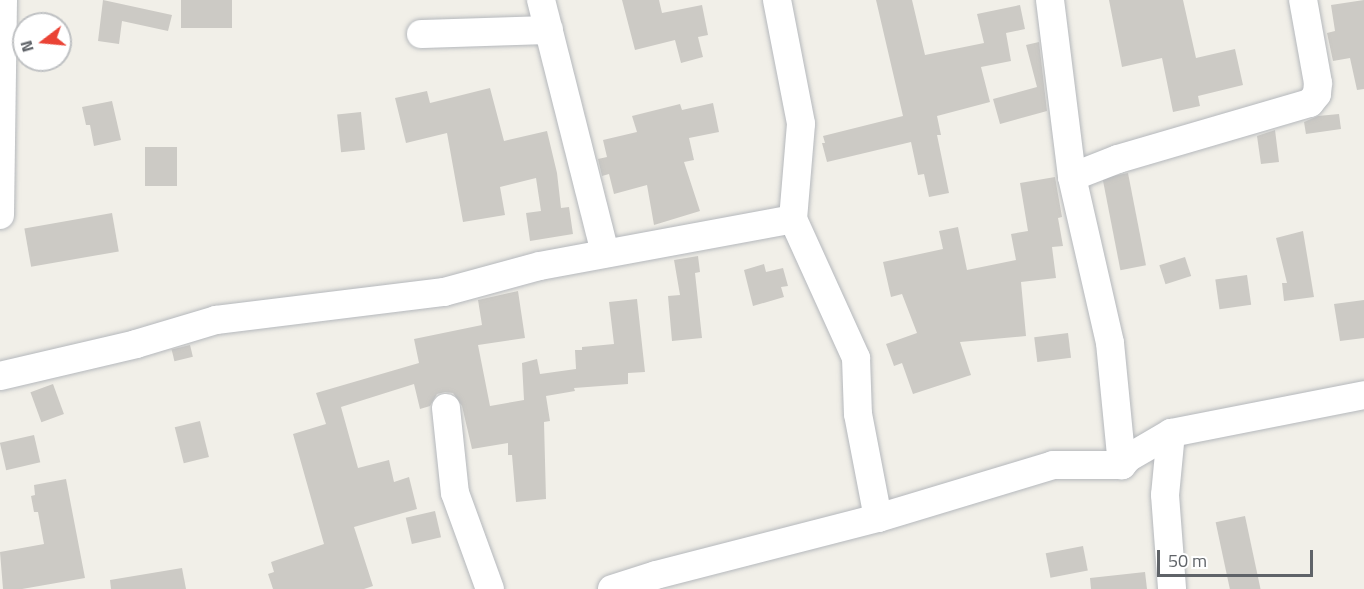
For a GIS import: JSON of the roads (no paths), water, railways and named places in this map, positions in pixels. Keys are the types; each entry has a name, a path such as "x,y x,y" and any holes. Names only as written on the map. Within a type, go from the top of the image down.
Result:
{"street":[{"path":"0,215 3,0"},
{"path":"541,0 605,253"},
{"path":"777,0 801,123 794,219 856,358 858,414 878,518"},
{"path":"1050,0 1072,177 1110,343 1122,465"},
{"path":"1072,177 1118,159 1310,103 1317,94 1318,83 1303,0"},
{"path":"421,34 549,30"},
{"path":"0,376 136,344 216,320 444,292 540,266 794,219"},
{"path":"612,589 656,575 878,518 1053,465 1122,465 1128,458 1171,433 1364,395"},
{"path":"446,408 455,493 490,589"},
{"path":"1171,433 1165,495 1172,589"}]}
